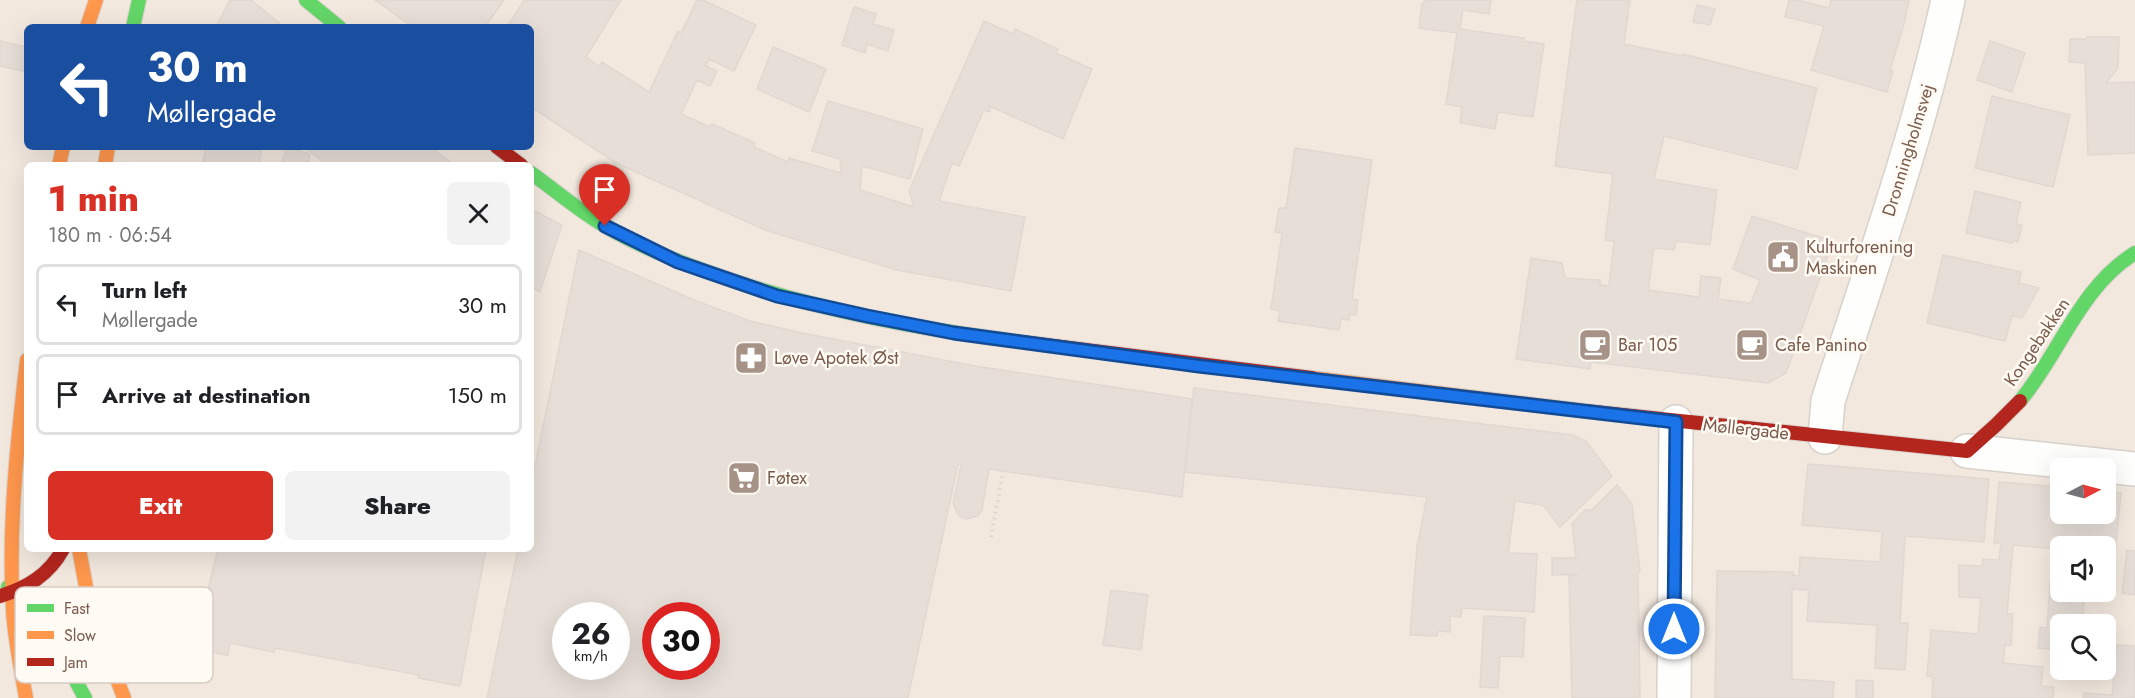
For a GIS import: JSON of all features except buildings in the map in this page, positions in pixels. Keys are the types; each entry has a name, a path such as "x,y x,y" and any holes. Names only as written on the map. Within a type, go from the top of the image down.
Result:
{"street":[{"path":"88,24 96,0"},
{"path":"134,24 139,0"},
{"path":"306,0 335,24"},
{"name":"Dronningholmsvej","path":"1825,437 1828,401 1908,157 1933,68 1948,0"},
{"path":"501,150 517,162"},
{"name":"Møllergade","path":"534,175 605,226 678,262 777,296 954,333 1676,422 2135,469"},
{"name":"Kongebakken","path":"1967,450 1999,423 2024,396 2104,275 2125,257 2135,253"},
{"path":"7,595 10,553 6,513 24,382"},
{"path":"1674,698 1676,422"},
{"path":"24,587 47,572 62,552"},
{"path":"80,552 86,587"},
{"path":"0,578 7,595 15,631"},
{"path":"24,683 26,698"},
{"path":"77,683 85,698"},
{"path":"118,683 124,698"}],"path":[{"path":"991,537 1004,472"}],"shaded area":[{"path":"0,0 2135,0 2135,698 0,698"}],"traffic: fast":[{"path":"134,24 139,0"},
{"path":"306,0 335,24"},
{"path":"534,175 586,214 619,234 662,254 722,277 792,299 862,316 1006,340"},
{"path":"2020,401 2085,302 2116,267 2135,253"},
{"path":"8,587 15,595"},
{"path":"77,683 85,698"}],"traffic: slow":[{"path":"88,24 96,0"},
{"path":"60,162 62,150"},
{"path":"106,162 108,150"},
{"path":"1312,378 1585,411"},
{"path":"15,631 12,580 13,517 24,388"},
{"path":"80,552 86,587"},
{"path":"23,683 26,698"},
{"path":"118,683 124,698"}],"traffic: jam":[{"path":"501,150 517,162"},
{"path":"1006,340 1312,378"},
{"path":"1585,411 1967,451 2020,401"},
{"path":"23,587 44,573 61,552"},
{"path":"0,596 15,590"}],"place":[{"name":"Kulturforening Maskinen","path":"1783,257"},
{"name":"Bar 105","path":"1595,345"},
{"name":"Cafe Panino","path":"1752,345"},
{"name":"Løve Apotek Øst","path":"751,358"},
{"name":"Føtex","path":"744,478"}],"route":[{"path":"605,226 678,262 777,296 954,333 1199,366 1676,422 1674,629"}]}
